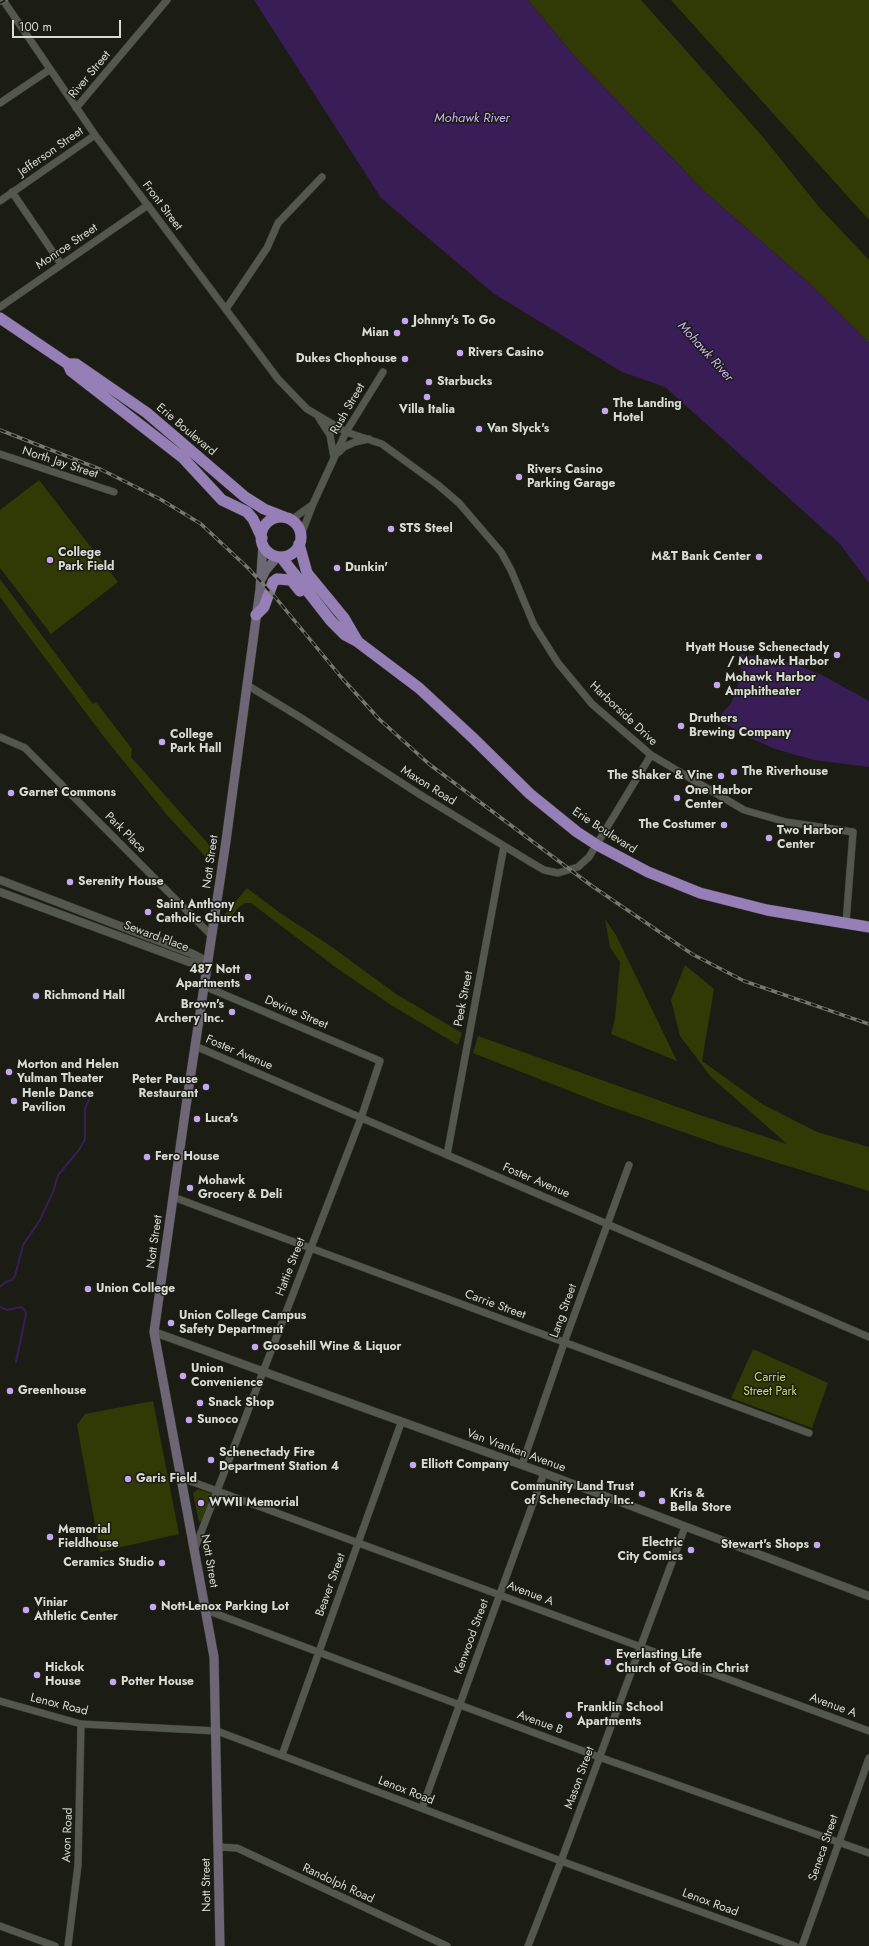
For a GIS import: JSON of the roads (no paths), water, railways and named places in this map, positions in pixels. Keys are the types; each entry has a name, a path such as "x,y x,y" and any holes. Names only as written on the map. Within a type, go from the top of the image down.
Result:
{"highway":[{"name":"Erie Boulevard","path":"0,318 68,364 71,371 183,458 222,500 247,512 253,519 262,541"},
{"name":"Erie Boulevard","path":"68,364 76,364 147,413 245,497 260,506 289,519"},
{"path":"281,517 289,519 296,524 300,540 292,554 279,557 270,553 262,541 264,528 271,520 281,517"},
{"name":"Erie Boulevard","path":"300,540 307,573 344,618 358,642"},
{"name":"Erie Boulevard","path":"279,557 331,621 345,635 358,642 439,706 530,794 577,832 597,845 648,872 700,893 767,910 869,927"},
{"path":"256,615 264,606 273,582 276,579 283,578 291,580 303,596 312,596"}],"main road":[{"name":"Nott Street","path":"260,589 262,541"},
{"name":"Nott Street","path":"220,1946 217,1731 214,1657 154,1332 212,936 260,589 263,575 279,557"}],"street":[{"name":"Front Street","path":"3,0 49,70 95,135 292,395 317,416 346,432"},
{"name":"River Street","path":"76,108 167,0"},
{"path":"0,103 49,70"},
{"name":"Jefferson Street","path":"0,201 95,135"},
{"path":"226,308 267,248 278,223 322,177"},
{"path":"12,192 62,264"},
{"name":"Monroe Street","path":"0,307 148,205"},
{"name":"Rush Street","path":"300,540 312,505 346,432 383,372"},
{"name":"Front Street","path":"317,416 330,435 334,458"},
{"name":"Harborside Drive","path":"346,432 382,444 412,465 459,504 501,552 511,570 534,625 558,663 592,704 651,755 744,810 786,822 853,832 846,923"},
{"name":"Rush Street","path":"334,458 344,446 370,439"},
{"name":"North Jay Street","path":"0,454 114,492"},
{"path":"289,519 312,505"},
{"name":"Maxon Road","path":"247,685 303,718 418,794 544,870 558,872 578,867 589,857 651,755"},
{"name":"Park Place","path":"0,738 24,748 212,936"},
{"name":"Peek Street","path":"447,1155 504,846"},
{"name":"Seward Place","path":"0,880 193,954 208,962"},
{"name":"Seward Place","path":"0,892 189,962 208,962"},
{"name":"Devine Street","path":"204,986 380,1061"},
{"name":"Foster Avenue","path":"195,1046 869,1337"},
{"name":"Hattie Street","path":"195,1548 218,1491 309,1248 361,1118 380,1061"},
{"name":"Lang Street","path":"522,1465 564,1343 629,1166"},
{"name":"Carrie Street","path":"173,1197 809,1433"},
{"name":"Van Vranken Avenue","path":"154,1332 401,1423 522,1465 869,1596"},
{"name":"Beaver Street","path":"282,1755 401,1423"},
{"name":"Kenwood Street","path":"422,1808 544,1474"},
{"name":"Avenue A","path":"182,1478 869,1731"},
{"name":"Mason Street","path":"528,1946 685,1527"},
{"name":"Avenue B","path":"206,1610 599,1757 869,1853"},
{"name":"Lenox Road","path":"0,1701 81,1724 217,1731 561,1861 795,1946"},
{"name":"Avon Road","path":"68,1946 78,1865 81,1724"},
{"name":"Seneca Street","path":"802,1946 838,1841 869,1758"},
{"name":"Randolph Road","path":"218,1847 236,1848 447,1946"},
{"path":"0,1926 55,1946"}],"water":[{"name":"Mohawk River","path":"254,0 528,0 575,57 704,191 811,285 869,343 869,583 840,544 665,387 622,372 493,293 381,198"},
{"path":"740,654 776,659 797,665 824,676 869,701 869,767 814,760 775,749 750,738 717,719 731,703 736,692 741,673"}],"waterway":[{"path":"0,1287 6,1282 12,1280 15,1276 23,1245 40,1220 53,1192 58,1175 79,1150 85,1139 85,1109 92,1093"},
{"path":"0,1307 7,1310 21,1307 25,1310 26,1314 16,1362"}],"railway":[{"path":"0,3 6,0"},
{"path":"0,430 102,470 160,499 201,524 248,568 275,597 341,677 379,719 429,764 592,886 692,954 744,981 869,1024"}],"place":[{"name":"Johnny's To Go","path":"405,321"},
{"name":"Mian","path":"397,333"},
{"name":"Rivers Casino","path":"460,353"},
{"name":"Dukes Chophouse","path":"405,359"},
{"name":"Starbucks","path":"429,382"},
{"name":"Villa Italia","path":"427,397"},
{"name":"The Landing Hotel","path":"605,411"},
{"name":"Van Slyck's","path":"479,429"},
{"name":"Rivers Casino Parking Garage","path":"519,477"},
{"name":"STS Steel","path":"391,529"},
{"name":"M&T Bank Center","path":"759,557"},
{"name":"College Park Field","path":"50,560"},
{"name":"Dunkin'","path":"337,568"},
{"name":"Hyatt House Schenectady / Mohawk Harbor","path":"837,655"},
{"name":"Mohawk Harbor Amphitheater","path":"717,685"},
{"name":"Druthers Brewing Company","path":"681,726"},
{"name":"College Park Hall","path":"162,742"},
{"name":"The Riverhouse","path":"734,772"},
{"name":"The Shaker & Vine","path":"721,776"},
{"name":"Garnet Commons","path":"11,793"},
{"name":"One Harbor Center","path":"677,798"},
{"name":"The Costumer","path":"724,825"},
{"name":"Two Harbor Center","path":"769,838"},
{"name":"Serenity House","path":"70,882"},
{"name":"Saint Anthony Catholic Church","path":"148,912"},
{"name":"487 Nott Apartments","path":"248,977"},
{"name":"Richmond Hall","path":"36,996"},
{"name":"Brown's Archery Inc.","path":"232,1012"},
{"name":"Morton and Helen Yulman Theater","path":"9,1072"},
{"name":"Peter Pause Restaurant","path":"206,1087"},
{"name":"Henle Dance Pavilion","path":"14,1101"},
{"name":"Luca's","path":"197,1119"},
{"name":"Fero House","path":"147,1157"},
{"name":"Mohawk Grocery & Deli","path":"190,1188"},
{"name":"Union College","path":"88,1289"},
{"name":"Union College Campus Safety Department","path":"171,1323"},
{"name":"Goosehill Wine & Liquor","path":"255,1347"},
{"name":"Union Convenience","path":"183,1376"},
{"name":"Greenhouse","path":"10,1391"},
{"name":"Snack Shop","path":"200,1403"},
{"name":"Sunoco","path":"189,1420"},
{"name":"Schenectady Fire Department Station 4","path":"211,1460"},
{"name":"Elliott Company","path":"413,1465"},
{"name":"Garis Field","path":"128,1479"},
{"name":"Community Land Trust of Schenectady Inc.","path":"642,1494"},
{"name":"Kris & Bella Store","path":"662,1501"},
{"name":"WWII Memorial","path":"201,1503"},
{"name":"Memorial Fieldhouse","path":"50,1537"},
{"name":"Stewart's Shops","path":"817,1545"},
{"name":"Electric City Comics","path":"691,1550"},
{"name":"Ceramics Studio","path":"162,1563"},
{"name":"Nott-Lenox Parking Lot","path":"153,1607"},
{"name":"Viniar Athletic Center","path":"26,1610"},
{"name":"Everlasting Life Church of God in Christ","path":"608,1662"},
{"name":"Hickok House","path":"37,1675"},
{"name":"Potter House","path":"113,1682"},
{"name":"Franklin School Apartments","path":"569,1715"}],"park label":[{"name":"Carrie Street Park","path":"770,1385"}]}
